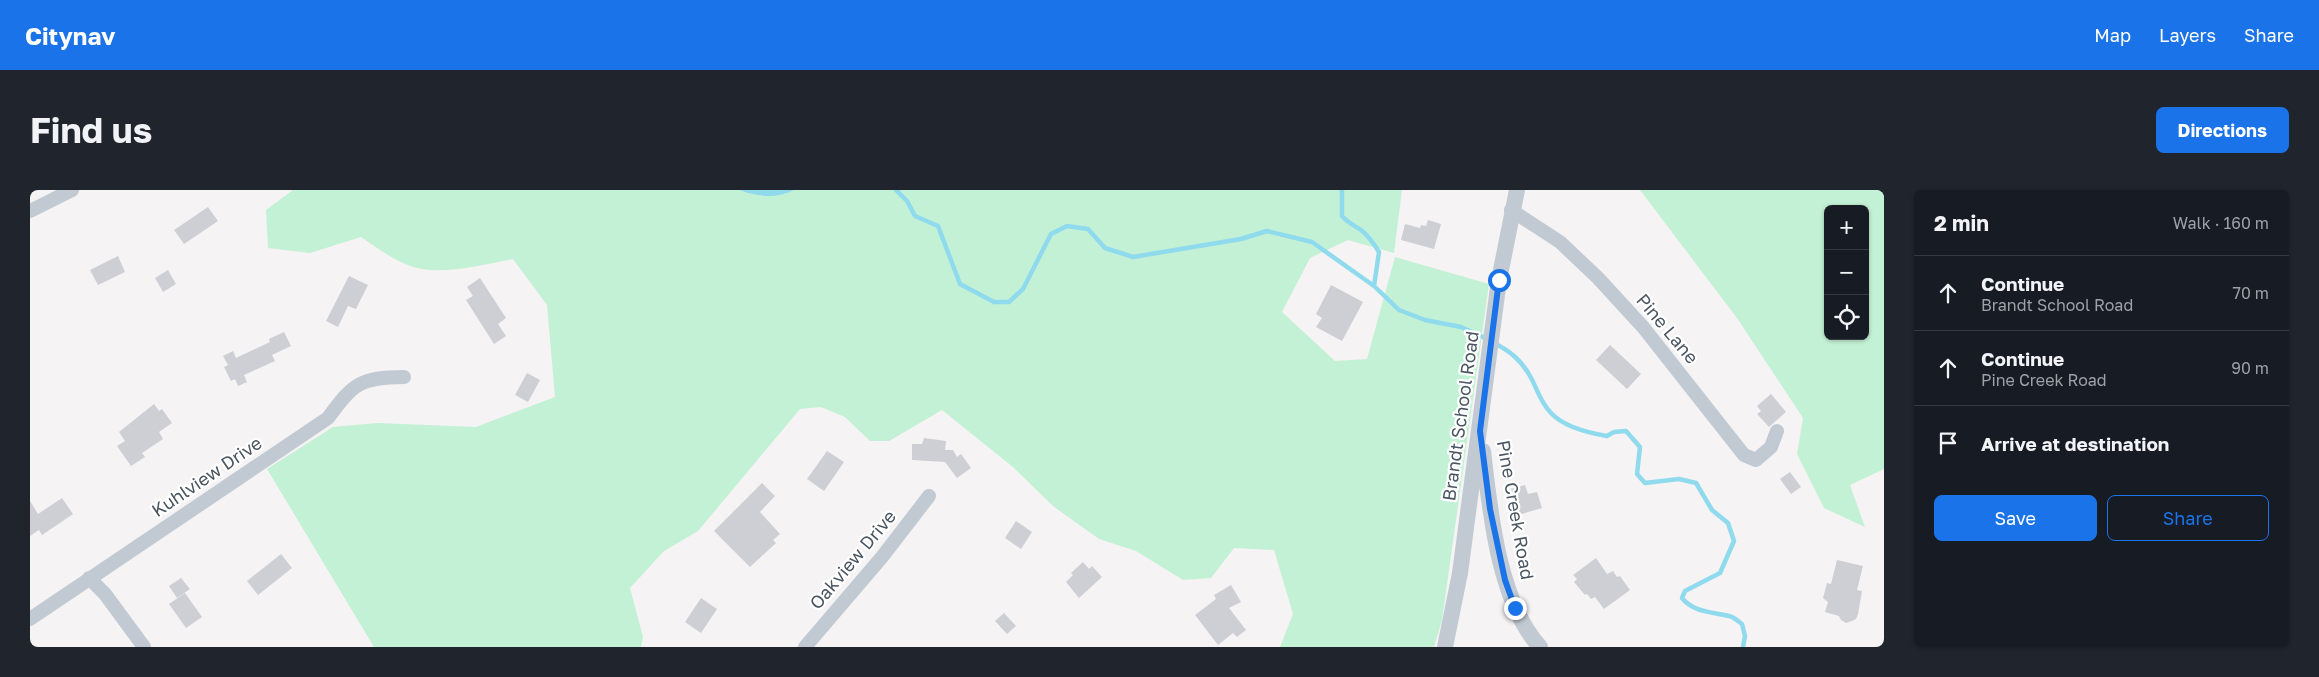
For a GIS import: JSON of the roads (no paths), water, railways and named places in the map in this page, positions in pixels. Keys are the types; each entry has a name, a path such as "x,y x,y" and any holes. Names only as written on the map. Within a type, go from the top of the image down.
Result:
{"street":[{"path":"30,212 72,190"},
{"name":"Brandt School Road","path":"1445,647 1460,573 1499,280 1511,210 1517,190"},
{"name":"Pine Lane","path":"1511,210 1560,242 1598,278 1643,327 1744,455 1756,460 1771,447 1777,432"},
{"name":"Kuhlview Drive","path":"30,619 328,418 349,390 377,377 404,377"},
{"name":"Pine Creek Road","path":"1480,431 1490,509 1505,580 1515,608 1540,647"},
{"name":"Oakview Drive","path":"805,647 882,557 929,496"},
{"path":"89,578 105,594 144,647"}],"water":[{"path":"740,190 794,190 781,195 767,196"}],"waterway":[{"path":"896,190 907,201 915,216 938,226 960,284 994,302 1009,302 1023,289 1051,234 1067,226 1088,229 1105,248 1133,257 1241,239 1267,231 1312,242 1374,286"},
{"path":"1342,190 1342,216 1361,230 1379,252 1374,286 1399,310 1425,320 1461,327 1487,339"},
{"path":"1494,343 1505,349 1523,365 1544,404 1556,418 1577,429 1600,435 1607,436 1614,432 1626,431 1640,447 1637,474 1645,483 1679,479 1696,483 1712,510 1728,523 1734,541 1720,573 1685,591 1682,598 1686,603 1697,609 1736,619 1742,624 1745,636 1743,647"}]}
